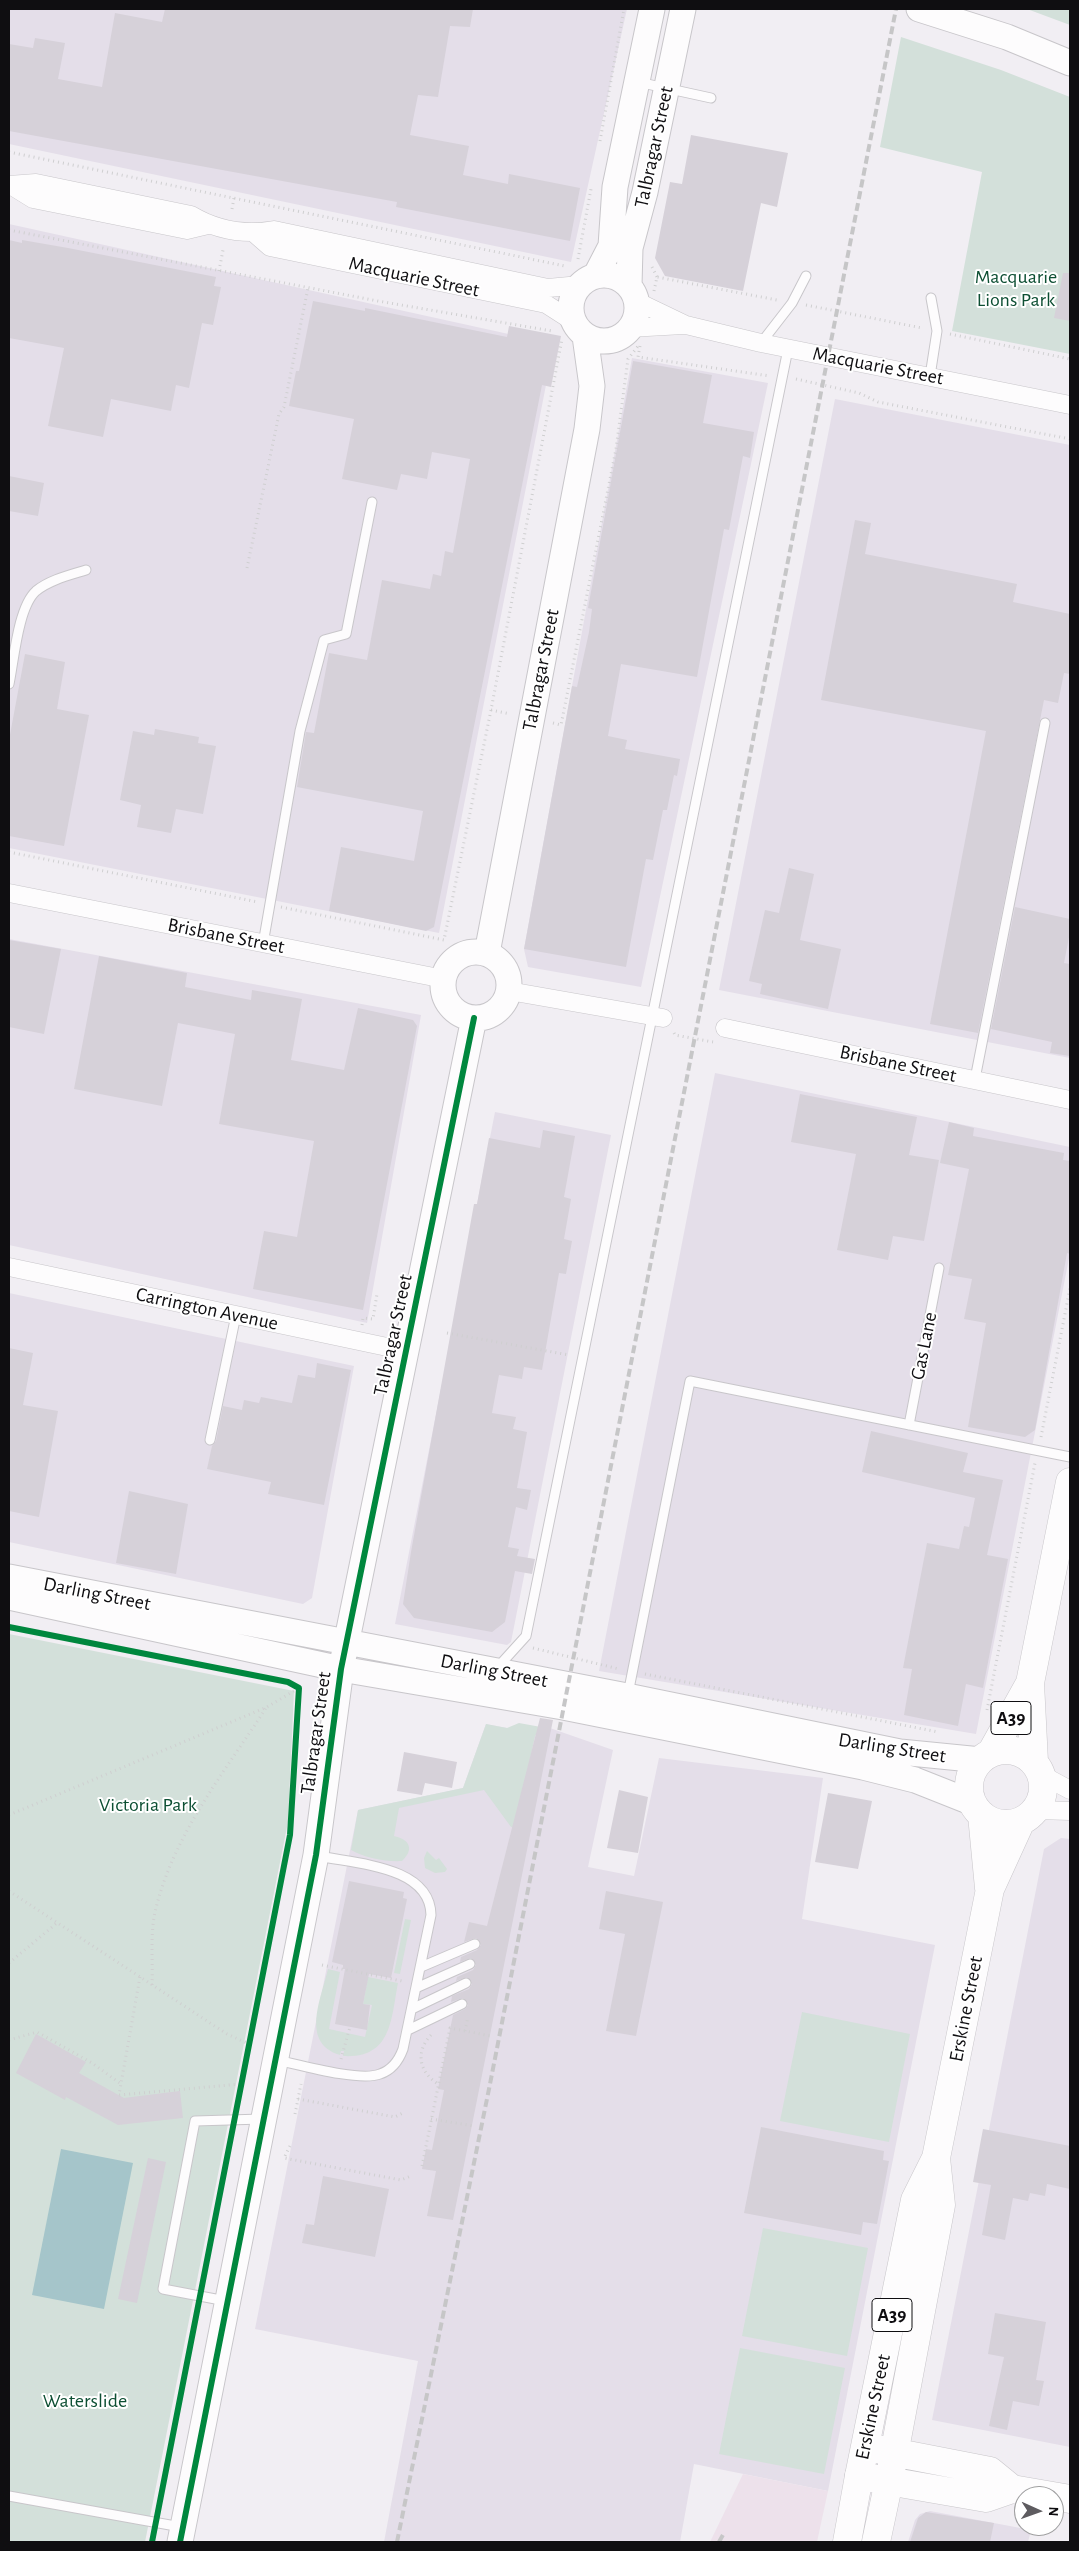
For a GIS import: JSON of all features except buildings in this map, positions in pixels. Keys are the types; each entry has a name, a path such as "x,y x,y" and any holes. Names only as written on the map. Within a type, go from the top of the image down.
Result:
{"main road":[{"name":"A39","path":"1028,1816 1042,1799 1030,1683 1070,1482"},
{"name":"A39","path":"977,1809 970,1780 986,1757 1030,1683"},
{"name":"A39","path":"986,1757 1002,1750 1014,1750 1025,1754 1038,1769"},
{"path":"977,1809 1001,1824 1028,1816"},
{"name":"Erskine Street","path":"977,1809 990,1890"},
{"name":"Erskine Street","path":"846,2542 915,2200 936,2158 990,1890 1028,1816"},
{"name":"Erskine Street","path":"876,2542 895,2453 941,2205 936,2158"},
{"path":"865,2447 990,2471 1012,2489"},
{"path":"859,2476 986,2498 1012,2489 1070,2499"}],"street":[{"name":"Talbragar Street","path":"582,276 611,246 615,187 652,9"},
{"name":"Talbragar Street","path":"638,298 630,248 643,199 683,9"},
{"path":"919,9 998,34 1070,63"},
{"name":"Macquarie Street","path":"10,186 34,200 187,230 208,225 254,233 274,230 548,288 582,276"},
{"name":"Macquarie Street","path":"254,233 270,247 546,304 570,331"},
{"path":"582,276 614,276 638,298 634,320 621,334 604,341 570,331 571,303 582,276"},
{"name":"Macquarie Street","path":"638,298 686,325 788,349 930,376 1070,406"},
{"name":"Macquarie Street","path":"621,334 686,325"},
{"name":"Talbragar Street","path":"570,331 592,386"},
{"name":"Talbragar Street","path":"487,953 587,429 592,386 621,334"},
{"name":"Brisbane Street","path":"9,893 444,979"},
{"path":"487,953 495,958 507,972 509,991 507,999 497,1011 482,1018 474,1018 465,1016 450,1006 443,988 444,979 451,964 464,954 487,953"},
{"path":"509,991 658,1017"},
{"name":"Talbragar Street","path":"182,2535 316,1855 346,1643 474,1018"},
{"name":"Brisbane Street","path":"725,1028 1070,1100"},
{"name":"Carrington Avenue","path":"9,1267 406,1351"},
{"name":"Darling Street","path":"9,1577 627,1696 900,1752 986,1757"},
{"name":"Darling Street","path":"9,1597 341,1669 573,1710 845,1763 915,1780 977,1809"},
{"path":"1038,1769 1070,1790"},
{"path":"1028,1816 1070,1811"}],"lane":[{"path":"637,82 711,98"},
{"path":"761,343 792,302 806,276"},
{"path":"930,376 936,331 931,298"},
{"path":"494,1671 526,1636 582,1358 658,1017 788,349"},
{"path":"263,944 300,731 324,640 346,634 372,502"},
{"path":"9,684 25,607 30,599 36,591 58,579 86,570"},
{"path":"975,1080 1045,723"},
{"name":"Gas Lane","path":"909,1425 939,1268"},
{"path":"210,1440 236,1315"},
{"path":"627,1696 690,1382 1070,1458"},
{"path":"276,2060 361,2077 380,2074 400,2057 408,2030 421,1967 431,1906 426,1894 418,1884 394,1872 316,1855"},
{"path":"421,1967 475,1944"},
{"path":"416,1988 470,1964"},
{"path":"412,2009 466,1983"},
{"path":"408,2030 462,2004"},
{"path":"228,2302 163,2289 195,2121 265,2119"},
{"path":"9,2496 182,2535"}],"path":[{"path":"9,152 234,198 582,276"},
{"path":"232,209 234,198"},
{"path":"9,230 308,288 570,331 444,940 9,852"},
{"path":"219,271 223,250"},
{"path":"638,298 657,277 792,302 1070,359"},
{"path":"246,568 279,414 284,407 308,288"},
{"path":"561,725 616,449 628,359 641,343 638,357 782,378 859,393 878,402 1070,440"},
{"path":"491,710 514,715"},
{"path":"658,1017 675,1035 716,1043 719,1027 725,1028"},
{"path":"986,1714 1070,1288"},
{"path":"361,1328 363,1318 373,1319 377,1294"},
{"path":"447,1333 582,1358"},
{"path":"518,1645 551,1650 632,1671 939,1732"},
{"path":"9,1815 267,1707 296,1686 299,1698"},
{"path":"152,1985 155,1914 169,1866 186,1830 267,1707"},
{"path":"9,1892 227,2034 249,2044"},
{"path":"9,1963 57,1923"},
{"path":"322,1966 402,1981"},
{"path":"140,1978 119,2095 241,2084"},
{"path":"341,2059 350,2027"},
{"path":"422,2166 450,2028"},
{"path":"443,2029 450,2028 491,2036"},
{"path":"9,2040 37,2032 92,2063 121,2084"},
{"path":"434,2033 423,2046 421,2063 425,2074 438,2084"},
{"path":"247,2052 251,2035"},
{"path":"234,2120 242,2076"},
{"path":"295,2114 301,2084"},
{"path":"298,2099 395,2117 403,2113"},
{"path":"431,2119 474,2126"},
{"path":"290,2146 284,2158 402,2180 411,2176"}],"shaded area":[{"path":"9,9 627,9 571,262 9,144"},
{"path":"9,224 554,344 439,933 9,848"},
{"path":"632,358 768,383 641,987 528,967 524,949"},
{"path":"835,399 1070,445 1070,1058 719,990"},
{"path":"9,939 421,1015 367,1323 9,1245"},
{"path":"715,1073 1070,1147 1070,1253 976,1734 599,1671"},
{"path":"495,1112 611,1135 511,1642 507,1645 395,1624"},
{"path":"9,1293 354,1366 312,1598 303,1604 9,1542"},
{"path":"486,1724 507,1728 547,1727 613,1750 588,1867 634,1876 659,1758 823,1778 802,1919 935,1945 828,2491 694,2464 680,2542 384,2542 418,2361 255,2329 358,1810 463,1788"},
{"path":"1061,1838 1070,1839 1070,2447 932,2420 1044,1849"},
{"path":"743,2474 828,2491 817,2542 710,2542"},
{"path":"930,2511 1014,2527 1014,2536 1030,2536 1028,2542 908,2542 915,2520 920,2514"}],"green space":[{"path":"1027,9 1070,9 1070,25"},
{"name":"Macquarie Lions Park","path":"901,37 1001,70 1070,97 1070,354 952,331 982,172 880,147"},
{"name":"Victoria Park","path":"9,1634 294,1691 288,1822 145,2542 9,2542"},
{"path":"519,1723 541,1727 535,1736 515,1828 511,1827 484,1790 399,1808 394,1836 407,1842 409,1849 402,1861 376,1859 351,1850 358,1810 463,1788 486,1724 507,1728"},
{"path":"427,1851 436,1860 439,1858 447,1869 445,1872 435,1873 425,1868 424,1858"},
{"path":"405,1919 411,1920 400,1974 394,1973"},
{"path":"328,1969 340,1972 329,2029 365,2037 372,2005 363,2004 368,1977 398,1983 386,2034 380,2044 371,2051 359,2055 343,2056 344,2051 341,2051 340,2055 328,2049 320,2041 316,2019"},
{"path":"802,2012 910,2034 889,2142 780,2121"},
{"path":"763,2228 868,2248 847,2356 742,2336"},
{"path":"740,2348 845,2368 824,2474 719,2454"}],"water":[{"path":"61,2149 133,2163 104,2309 32,2295"}],"railway":[{"path":"397,2542 490,2084 896,9"},
{"path":"719,2542 724,2533"}],"cycle path":[{"path":"180,2542 316,1855 341,1669 474,1018"},
{"path":"9,1627 288,1682 299,1688 290,1835 152,2542"}],"park label":[{"name":"Waterslide","path":"85,2401"}]}
